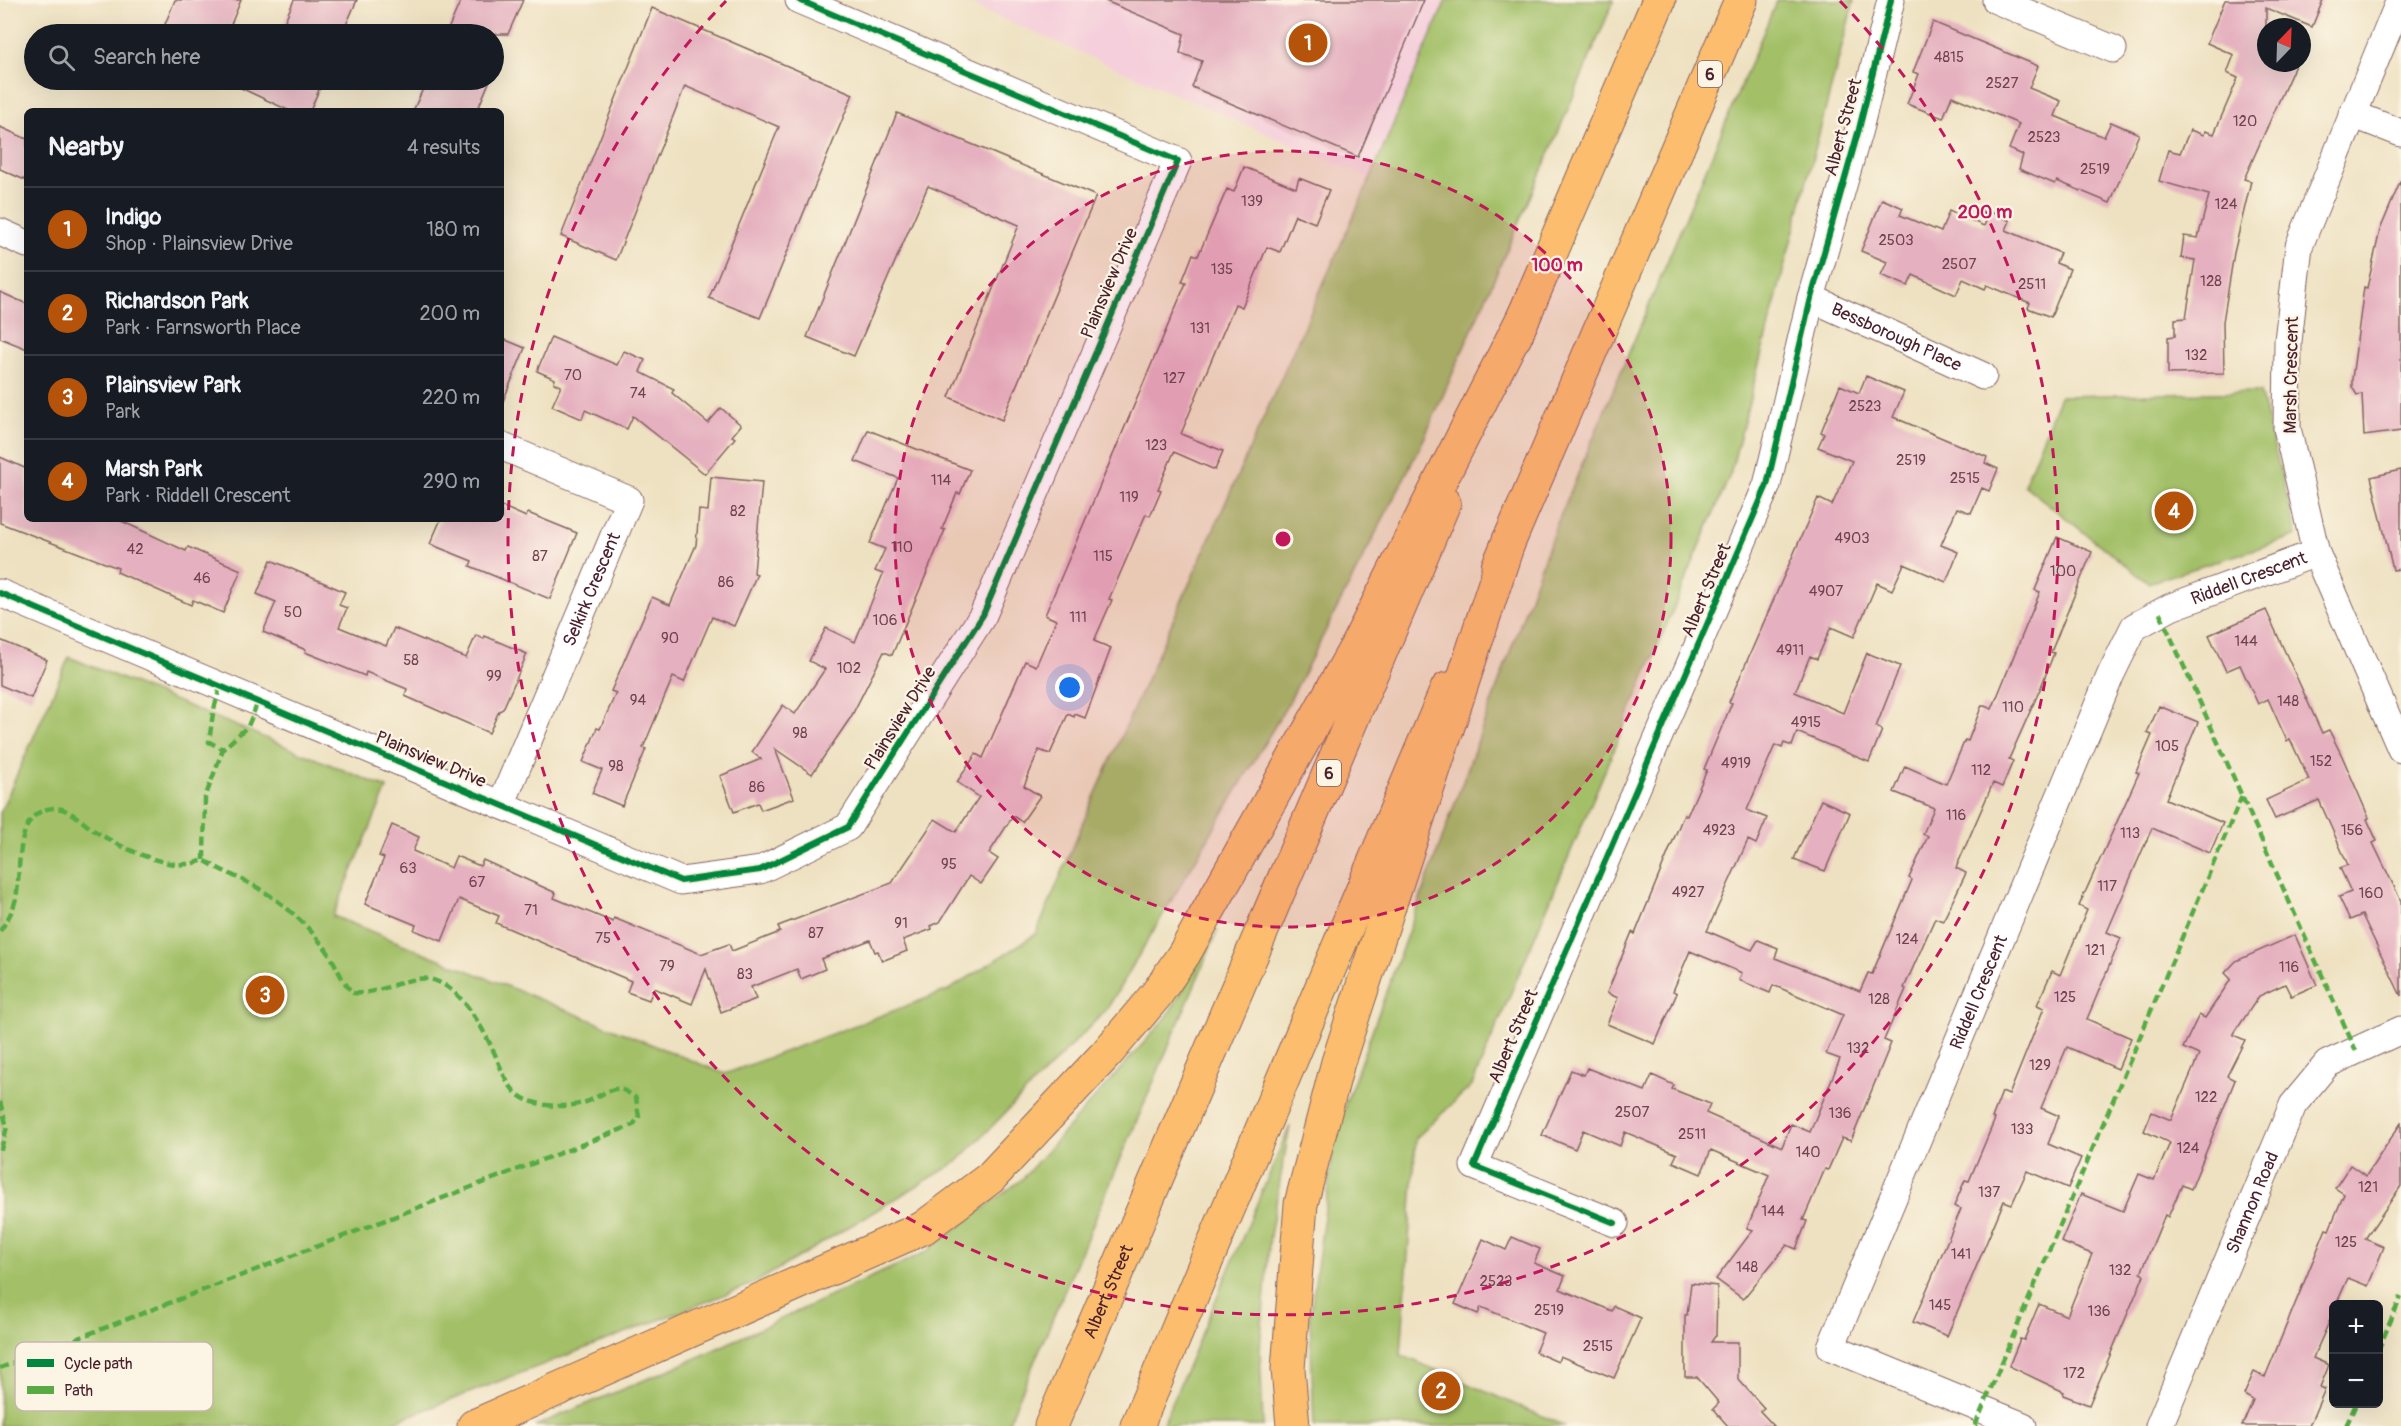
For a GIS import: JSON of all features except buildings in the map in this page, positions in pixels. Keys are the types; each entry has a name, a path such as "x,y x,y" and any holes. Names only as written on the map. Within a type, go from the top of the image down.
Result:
{"main road":[{"name":"Albert Street","path":"1051,1426 1659,0"},
{"name":"6","path":"1137,1426 1509,540 1741,0"},
{"path":"474,1426 923,1228 990,1178 1107,1053 1156,995 1184,954 1356,647 1526,312"},
{"path":"1293,1426 1288,1370 1301,1204 1338,1062 1509,540"}],"street":[{"name":"Plainsview Drive","path":"0,593 681,881 760,870 848,827 983,615 1178,160 799,0"},
{"name":"Albert Street","path":"1615,1223 1474,1166 1767,485 1811,298 1859,129 1891,0"},
{"path":"1996,0 2113,49"},
{"name":"Marsh Crescent","path":"2400,0 2299,246 2288,341 2287,428 2316,553 2401,749"},
{"path":"2352,114 2401,134"},
{"path":"0,232 24,243"},
{"name":"Bessborough Place","path":"1811,298 1983,376"},
{"name":"Selkirk Crescent","path":"501,805 628,500 504,447"},
{"name":"Riddell Crescent","path":"2022,1426 1831,1347 2107,685 2134,627 2171,607 2316,553"},
{"name":"Shannon Road","path":"2159,1426 2293,1105 2327,1064 2401,1030"}],"shaded area":[{"path":"960,0 1446,0 1370,179"}],"green space":[{"path":"1446,0 1614,0 1423,441 1289,702 1107,1009 957,1162 755,1283 383,1426 0,1426 0,813 69,657 387,788 333,916 725,1074 949,990 1036,934 1087,813 1370,179"},
{"path":"1777,0 1854,0 1730,475 1472,1085 1416,1138 1401,1355 1565,1426 1314,1426 1310,1318 1336,1130 1554,531"},
{"path":"2260,392 2297,536 2148,583 2024,485 2060,396"},
{"path":"1218,930 1007,1426 535,1426 692,1360 926,1252 1022,1179 1166,1018"},
{"path":"1290,1126 1270,1235 1260,1348 1263,1426 1162,1426"}],"marked path":[{"path":"2160,613 2356,1051"},
{"path":"220,687 209,742 223,749"},
{"path":"204,860 205,798 223,749 248,726 258,702"},
{"path":"1975,1426 2242,796"},
{"path":"0,931 11,914 15,902 21,846 30,820 40,812 59,808 74,815 101,835 138,853 176,864 190,864 204,860 267,893 292,912 314,935 326,949 353,993 373,991 421,979 429,979 450,989 475,1017 514,1091 527,1100 564,1106 586,1102 615,1089 636,1098 639,1117 633,1125 68,1342"},
{"path":"0,1102 7,1127 0,1153"},
{"path":"2383,1338 2401,1297"},
{"path":"0,1368 15,1362"},
{"path":"2346,1426 2354,1408"}],"cycle path":[{"path":"0,593 681,881 760,870 848,827 983,615 1178,161 799,0"},
{"path":"1615,1223 1474,1166 1767,485 1811,298 1859,129 1891,0"}],"place":[{"name":"Indigo","path":"1308,43"},
{"name":"Marsh Park","path":"2174,511"},
{"name":"Plainsview Park","path":"265,995"},
{"name":"Richardson Park","path":"1441,1391"}]}
